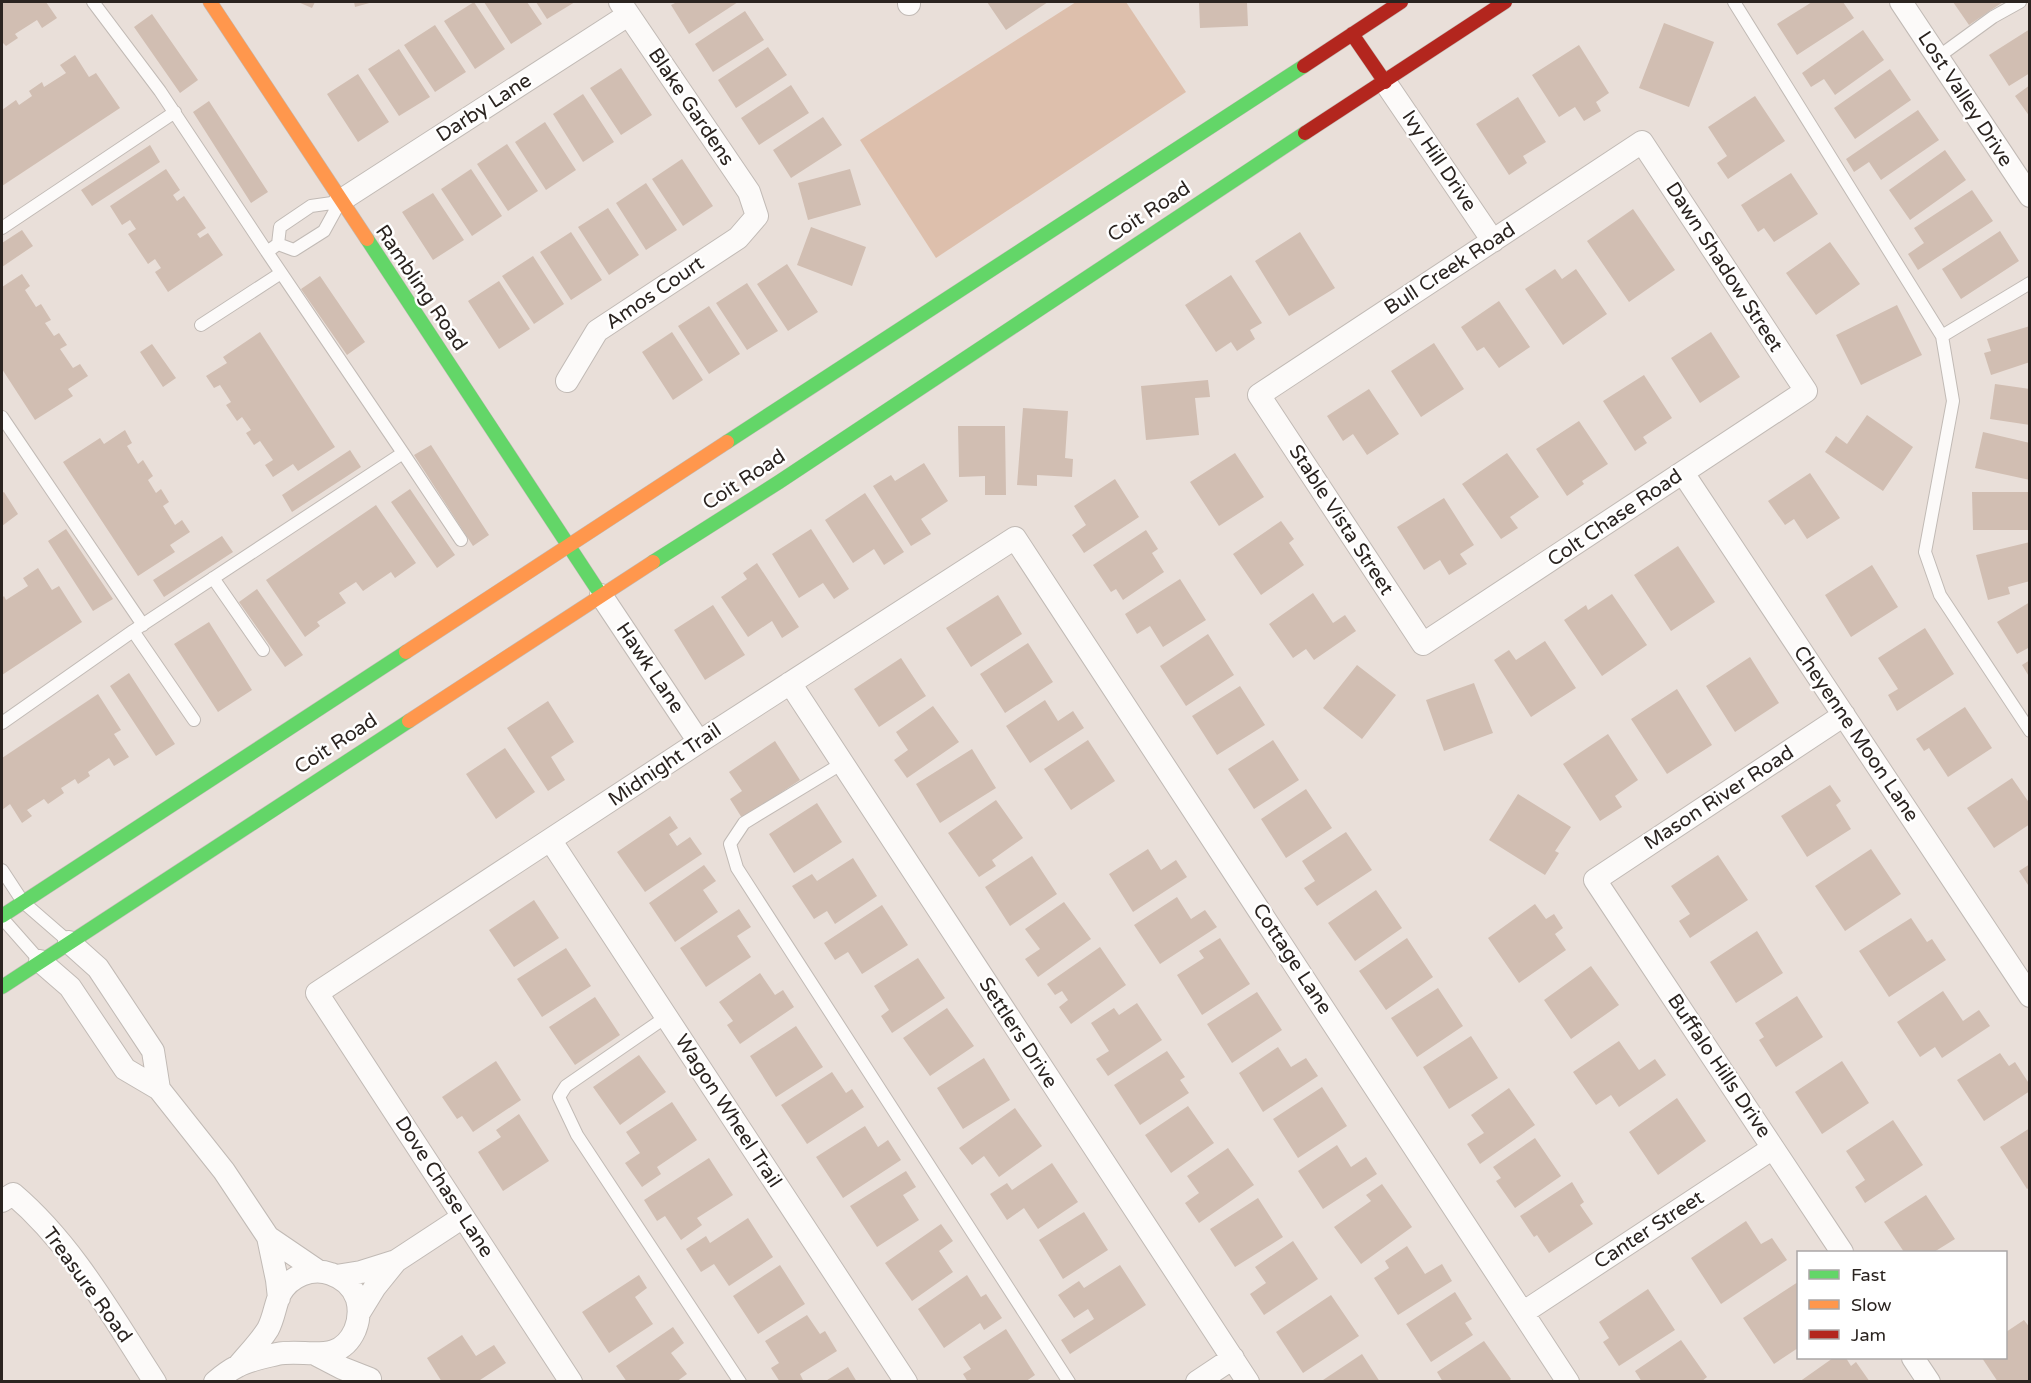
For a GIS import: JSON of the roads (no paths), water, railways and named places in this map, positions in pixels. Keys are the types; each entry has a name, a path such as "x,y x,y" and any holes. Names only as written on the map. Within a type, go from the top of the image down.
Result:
{"main road":[{"name":"Rambling Road","path":"210,2 601,595"},
{"name":"Coit Road","path":"2,917 1401,2"},
{"name":"Coit Road","path":"2,987 601,595 779,482 1505,2"},
{"path":"1352,34 1385,82"}],"street":[{"name":"Lost Valley Drive","path":"1901,2 2030,196"},
{"name":"Darby Lane","path":"340,201 624,8"},
{"name":"Blake Gardens","path":"624,8 749,192 757,216"},
{"name":"Ivy Hill Drive","path":"1385,82 1493,241"},
{"name":"Bull Creek Road","path":"1259,395 1642,142"},
{"name":"Dawn Shadow Street","path":"1642,142 1806,391"},
{"name":"Amos Court","path":"567,381 597,332 738,238 757,216"},
{"name":"Colt Chase Road","path":"1424,644 1806,391"},
{"name":"Stable Vista Street","path":"1259,395 1424,644"},
{"name":"Cheyenne Moon Lane","path":"1683,473 2030,996"},
{"name":"Midnight Trail","path":"317,993 1015,538"},
{"name":"Cottage Lane","path":"1015,538 1568,1382"},
{"name":"Hawk Lane","path":"601,595 699,742"},
{"name":"Settlers Drive","path":"790,683 1248,1382"},
{"name":"Mason River Road","path":"1595,880 1844,715"},
{"name":"Wagon Wheel Trail","path":"551,841 906,1382"},
{"name":"Buffalo Hills Drive","path":"1595,880 1841,1251"},
{"path":"69,942 98,968 153,1051 159,1089"},
{"path":"40,961 70,987 124,1069 159,1089 224,1171 268,1237 345,1282 354,1293 360,1361 370,1380"},
{"name":"Dove Chase Lane","path":"317,993 572,1382"},
{"name":"Canter Street","path":"1524,1312 1773,1149"},
{"name":"Treasure Road","path":"7,1197 37,1216 75,1261 155,1382"},
{"path":"215,1382 239,1365 268,1328 287,1285 302,1274 362,1272 396,1261 463,1217"},
{"path":"268,1237 277,1280 276,1318 282,1334 292,1346 370,1380"},
{"path":"239,1365 281,1353 328,1353 340,1348 357,1322 375,1287 396,1261"},
{"path":"1197,1382 1233,1358"},
{"path":"1913,1359 1929,1382"}],"lane":[{"path":"93,2 174,112 461,540"},
{"path":"1734,2 1942,336 1953,401 1925,552 1940,595 2030,731"},
{"path":"1938,57 1994,17 2020,2"},
{"path":"2,228 174,112"},
{"path":"267,252 278,244 280,227 311,206 340,201"},
{"path":"278,244 294,250 324,231 340,201"},
{"path":"201,325 281,273"},
{"path":"1942,336 2030,283"},
{"path":"2,417 138,628 194,720"},
{"path":"2,723 138,628 403,453"},
{"path":"213,578 263,650"},
{"path":"841,764 744,823 730,844 737,868 1069,1382"},
{"path":"2,870 23,902 69,942"},
{"path":"2,917 40,961"},
{"path":"666,1017 566,1086 560,1097 577,1135 740,1382"}]}
